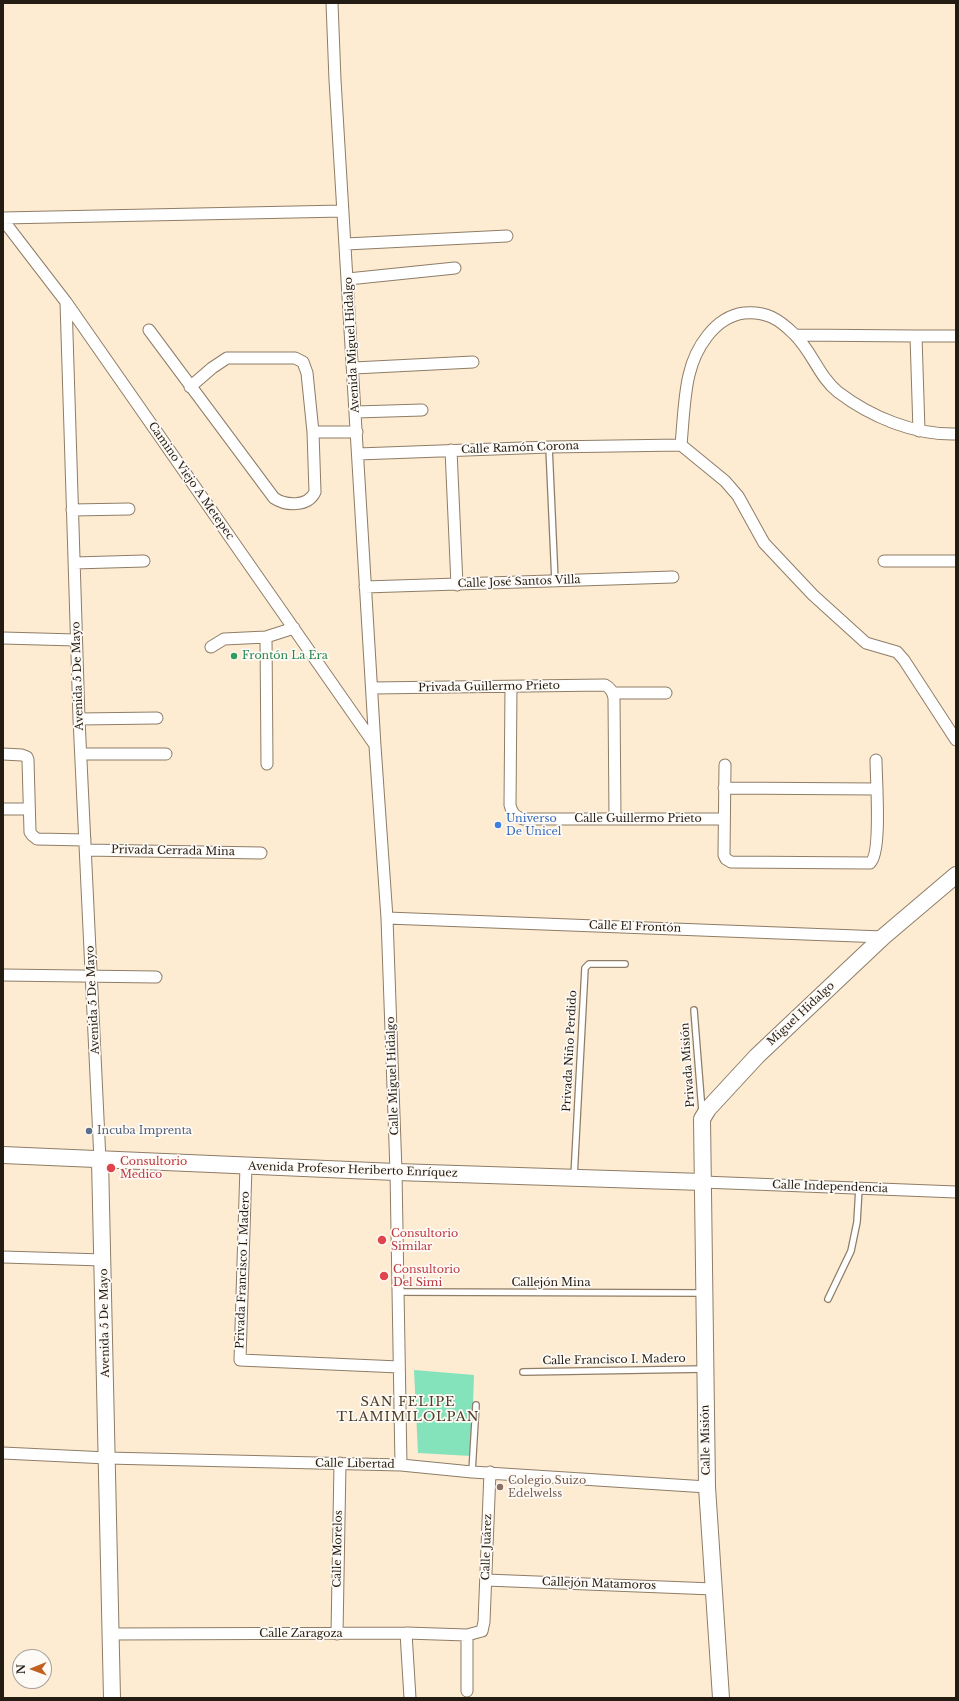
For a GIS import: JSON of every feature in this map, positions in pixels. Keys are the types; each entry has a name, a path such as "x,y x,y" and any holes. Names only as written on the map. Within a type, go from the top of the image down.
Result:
{"main road":[{"name":"Miguel Hidalgo","path":"702,1119 708,1109 757,1056 883,937 956,875"},
{"path":"702,1119 703,1182"},
{"name":"Avenida Profesor Heriberto Enríquez","path":"3,1155 396,1172 703,1182"},
{"name":"Avenida 5 De Mayo","path":"100,1160 112,1698"},
{"name":"Calle Misión","path":"703,1182 707,1487 721,1698"}],"street":[{"name":"Avenida Miguel Hidalgo","path":"332,3 372,688"},
{"path":"3,219 343,211"},
{"name":"Camino Viejo A Metepec","path":"3,219 66,302 375,746"},
{"path":"346,244 507,236"},
{"path":"348,279 455,268"},
{"name":"Avenida 5 De Mayo","path":"66,302 79,719 100,1160"},
{"path":"956,434 919,431 887,420 860,407 831,386 795,335 767,314 753,312 736,314 717,326 705,337 696,354 688,376 681,445 725,481 738,496 764,543 813,595 866,643 897,652 904,660 956,740"},
{"path":"149,330 190,387 268,491 281,502 289,504 309,500 315,492 313,432 307,373 303,362 299,359 280,358 227,358 212,368 190,387"},
{"path":"795,335 956,336"},
{"path":"916,336 919,431"},
{"path":"354,368 473,362"},
{"path":"356,412 422,410"},
{"path":"313,432 357,432"},
{"name":"Calle Ramón Corona","path":"358,454 549,447 681,445"},
{"path":"451,450 458,584"},
{"path":"72,510 129,509"},
{"path":"74,563 144,561"},
{"path":"884,562 956,561"},
{"name":"Calle José Santos Villa","path":"366,587 673,577"},
{"path":"211,647 224,639 266,637 294,628"},
{"path":"266,637 267,764"},
{"path":"3,638 76,640"},
{"name":"Privada Guillermo Prieto","path":"372,688 609,689 666,693"},
{"name":"Calle Miguel Hidalgo","path":"372,688 388,918 396,1172 401,1465"},
{"name":"Calle Guillermo Prieto","path":"511,688 510,805 512,812 518,818 724,819"},
{"path":"609,689 615,818"},
{"path":"79,719 157,718"},
{"path":"3,754 22,754 27,757 29,764 29,809 3,809"},
{"path":"81,754 166,754"},
{"path":"725,765 724,855 731,862 870,863 874,859 877,842 876,760"},
{"path":"724,788 876,789"},
{"name":"Privada Cerrada Mina","path":"29,809 30,832 34,838 85,845 261,852"},
{"name":"Calle El Frontón","path":"388,918 883,937"},
{"path":"3,975 156,977"},
{"name":"Privada Francisco I. Madero","path":"246,1166 240,1360 399,1367"},
{"name":"Calle Independencia","path":"703,1182 956,1192"},
{"path":"3,1257 103,1260"},
{"name":"Calle Libertad","path":"3,1453 107,1458 401,1465 472,1472 707,1487"},
{"name":"Calle Morelos","path":"337,1634 340,1463"},
{"name":"Calle Juárez","path":"484,1622 490,1472"},
{"name":"Callejón Matamoros","path":"486,1580 713,1589"},
{"name":"Calle Zaragoza","path":"111,1634 406,1633 467,1635 482,1631 484,1622"},
{"path":"406,1633 410,1698"},
{"path":"467,1635 467,1691"}],"lane":[{"path":"549,447 555,581"},
{"name":"Privada Niño Perdido","path":"574,1177 585,968 589,964 625,964"},
{"name":"Privada Misión","path":"694,1010 702,1119"},
{"path":"828,1299 851,1252 857,1222 859,1188"},
{"name":"Callejón Mina","path":"397,1292 705,1293"},
{"name":"Calle Francisco I. Madero","path":"523,1372 705,1369"},
{"path":"472,1472 476,1405"}],"green space":[{"path":"414,1370 474,1375 471,1456 418,1453"}],"place":[{"name":"Frontón La Era","path":"234,656"},
{"name":"Universo De Unicel","path":"498,825"},
{"name":"Incuba Imprenta","path":"89,1131"},
{"name":"Consultorio Medico","path":"111,1168"},
{"name":"Consultorio Similar","path":"382,1240"},
{"name":"Consultorio Del Simi","path":"384,1276"},
{"name":"Colegio Suizo Edelwelss","path":"500,1487"}],"district":[{"name":"SAN FELIPE TLAMIMILOLPAN","path":"408,1410"}]}
